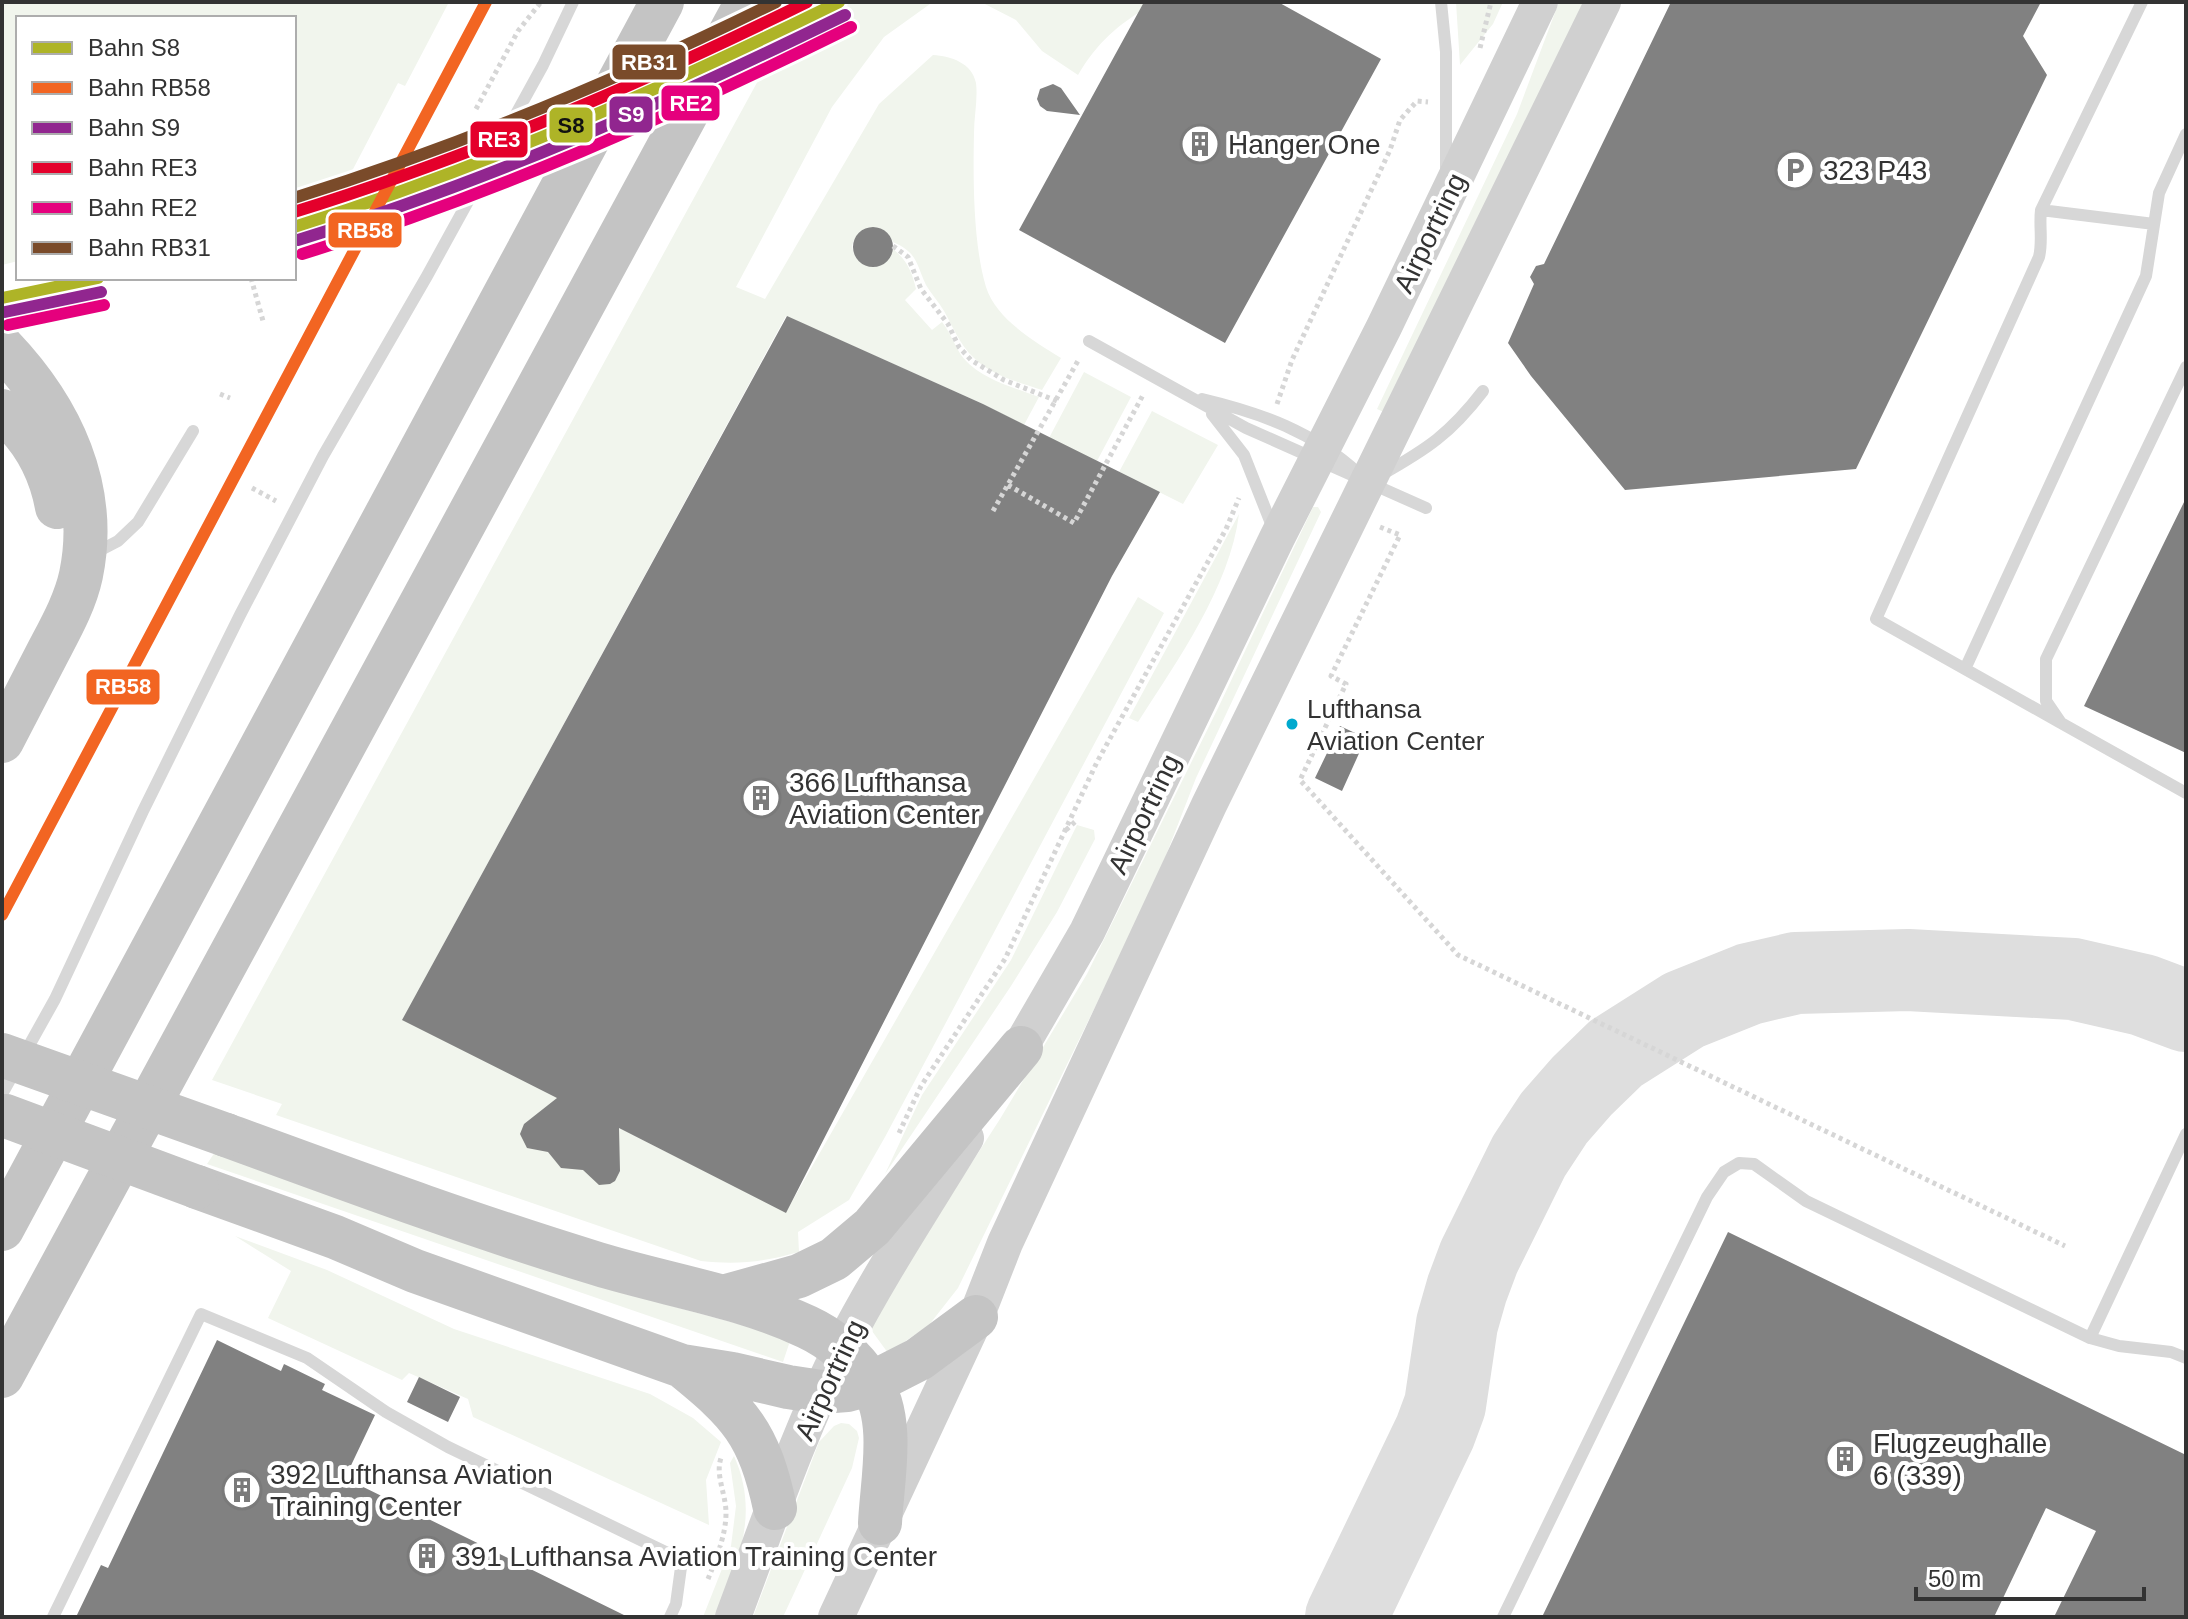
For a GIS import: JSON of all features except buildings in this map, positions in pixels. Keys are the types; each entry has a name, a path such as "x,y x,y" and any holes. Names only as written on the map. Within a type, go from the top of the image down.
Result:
{"highway":[{"path":"2,1229 662,2"},
{"path":"2,1376 747,2"},
{"path":"2,347 63,431 75,460 82,492 83,560 75,594 64,620 2,741"},
{"path":"2,411 19,426 42,457 55,493 60,520 60,553 55,586 45,616 2,698"},
{"path":"2,1026 45,1070"},
{"path":"723,1297 799,1276 834,1259 872,1227 1021,1048"},
{"path":"2,1055 369,1187 599,1264 723,1297 810,1328 842,1348 872,1383 882,1401 885,1420 880,1523"},
{"path":"3,1111 335,1237 415,1271 682,1366 821,1392 847,1390 872,1383 911,1364 976,1317"},
{"path":"682,1366 723,1399 751,1433 767,1469 775,1508"}],"street":[{"name":"Airportring","path":"733,1617 821,1392 842,1348 870,1295 1021,1048 1087,932 1277,538 1447,199 1540,2"},
{"name":"Airportring","path":"836,1617 976,1317 1005,1243 1209,805 1603,2"}],"lane":[{"path":"3,1111 143,811 240,615 323,456 543,65 573,2"},
{"path":"1441,2 1446,52 1447,199"},
{"path":"2142,2 2041,210 2038,229 2043,245 2039,257 1876,619 2186,793"},
{"path":"1965,669 2146,276 2159,193 2186,134"},
{"path":"2041,210 2154,224"},
{"path":"1089,341 1246,428 1321,452"},
{"path":"2061,723 2046,701 2046,659 2186,367"},
{"path":"1360,498 1433,445 1483,391"},
{"path":"1186,395 1273,418 1321,452 1360,498 1426,508"},
{"path":"1205,405 1237,443 1251,470 1277,538"},
{"path":"83,560 118,541 138,522 193,431"},
{"path":"2090,1338 2186,1134"},
{"path":"1503,1617 1707,1197 1724,1172 1739,1163 1754,1164 1806,1201 2090,1338 2119,1346 2171,1352 2186,1358"},
{"path":"53,1617 201,1314 307,1358 386,1412 448,1447 682,1560 676,1604 670,1617"}],"path":[{"path":"476,109 518,31 541,2"},
{"path":"1478,56 1491,2"},
{"path":"1273,418 1292,360 1390,150 1400,120 1417,101 1446,104"},
{"path":"893,246 908,257 921,289 971,360 1004,380 1057,401"},
{"path":"252,280 263,321"},
{"path":"993,511 1089,341"},
{"path":"1008,485 1074,523 1153,377"},
{"path":"220,394 230,398"},
{"path":"896,1142 921,1086 1005,959 1097,762 1226,529 1251,470"},
{"path":"252,488 274,500"},
{"path":"1360,498 1400,535 1331,676 1346,684 1300,780 1458,955 2065,1246"},
{"path":"1127,717 1132,700"},
{"path":"1062,834 1077,820"},
{"path":"706,1586 726,1516 719,1460 729,1448 751,1433"}],"shaded area":[{"path":"2,2 449,2 405,86 398,83 351,173 296,189 296,16 16,16 16,262 2,265"},
{"path":"801,2 953,2 930,4 884,37 832,107 736,287 765,299 879,104 933,55 947,57 970,70 976,83 975,211 978,251 986,287 991,299 1007,319 1061,358 1042,390 989,369 974,358 961,342 907,250 877,228 865,229 855,238 852,246 859,261 865,265 871,267 884,263 893,249 898,253 911,272 916,289 905,300 932,330 942,322 968,363 997,381 1039,397 1024,425 786,316 403,1019 786,1212 1138,597 1164,613 849,1200 798,1232 799,1252 750,1262 727,1263 701,1261 276,1115 282,1104 212,1080"},
{"path":"981,2 1150,2 1150,6 1109,35 1078,75 1042,51 1016,20"},
{"path":"1456,2 1503,2 1493,24 1460,65"},
{"path":"1559,2 1590,2 1388,414 1377,409 1517,114"},
{"path":"1084,372 1131,397 1097,461 1049,438"},
{"path":"1152,411 1218,445 1183,504 1119,472"},
{"path":"1313,507 1318,507 1321,512 1196,778 1154,886 958,1288 929,1325 888,1353 869,1327 1087,974"},
{"path":"1239,514 1225,569 1200,622 1138,722 1129,718"},
{"path":"1077,825 1094,830 1095,839 1057,912 885,1174 922,1095 1011,960"},
{"path":"215,1152 675,1307 791,1338 783,1362 207,1164"},
{"path":"235,1236 327,1270 454,1329 650,1394 693,1418 721,1442 706,1480 709,1525 473,1417 468,1399 409,1373 402,1380 268,1318 291,1271"},
{"path":"841,1423 849,1424 857,1431 859,1438 852,1468 783,1617 753,1617 819,1442"},
{"path":"734,1456 742,1477 745,1498 743,1538 716,1617 703,1617 731,1546 736,1506 730,1463"}],"taxiway":[{"path":"1346,1617 1445,1405 1457,1324 1479,1257 1529,1156 1554,1118 1616,1053 1684,1010 1749,984 1796,973 1908,970 2073,979 2143,995 2186,1011"}],"rail line":[{"name":"RB58","path":"2,915 486,2"},
{"name":"RB31","path":"296,197 417,156 539,109 658,58 776,2"},
{"name":"RE3","path":"296,211 426,168 555,117 682,62 807,2"},
{"name":"S8","path":"296,226 434,179 571,125 706,66 839,2"},
{"name":"S9","path":"298,240 439,193 508,166 711,79 845,15"},
{"name":"RE2","path":"302,254 443,206 581,151 851,27"},
{"name":"S8","path":"2,298 88,280"},
{"name":"S9","path":"5,312 101,292"},
{"name":"RE2","path":"8,325 104,305"}],"place":[{"name":"Hanger One","path":"1200,144"},
{"name":"323 P43","path":"1795,170"},
{"name":"Lufthansa Aviation Center","path":"1292,724"},
{"name":"366 Lufthansa Aviation Center","path":"761,798"},
{"name":"Flugzeughalle 6 (339)","path":"1845,1459"},
{"name":"392 Lufthansa Aviation Training Center","path":"242,1490"},
{"name":"391 Lufthansa Aviation Training Center","path":"427,1556"}]}
